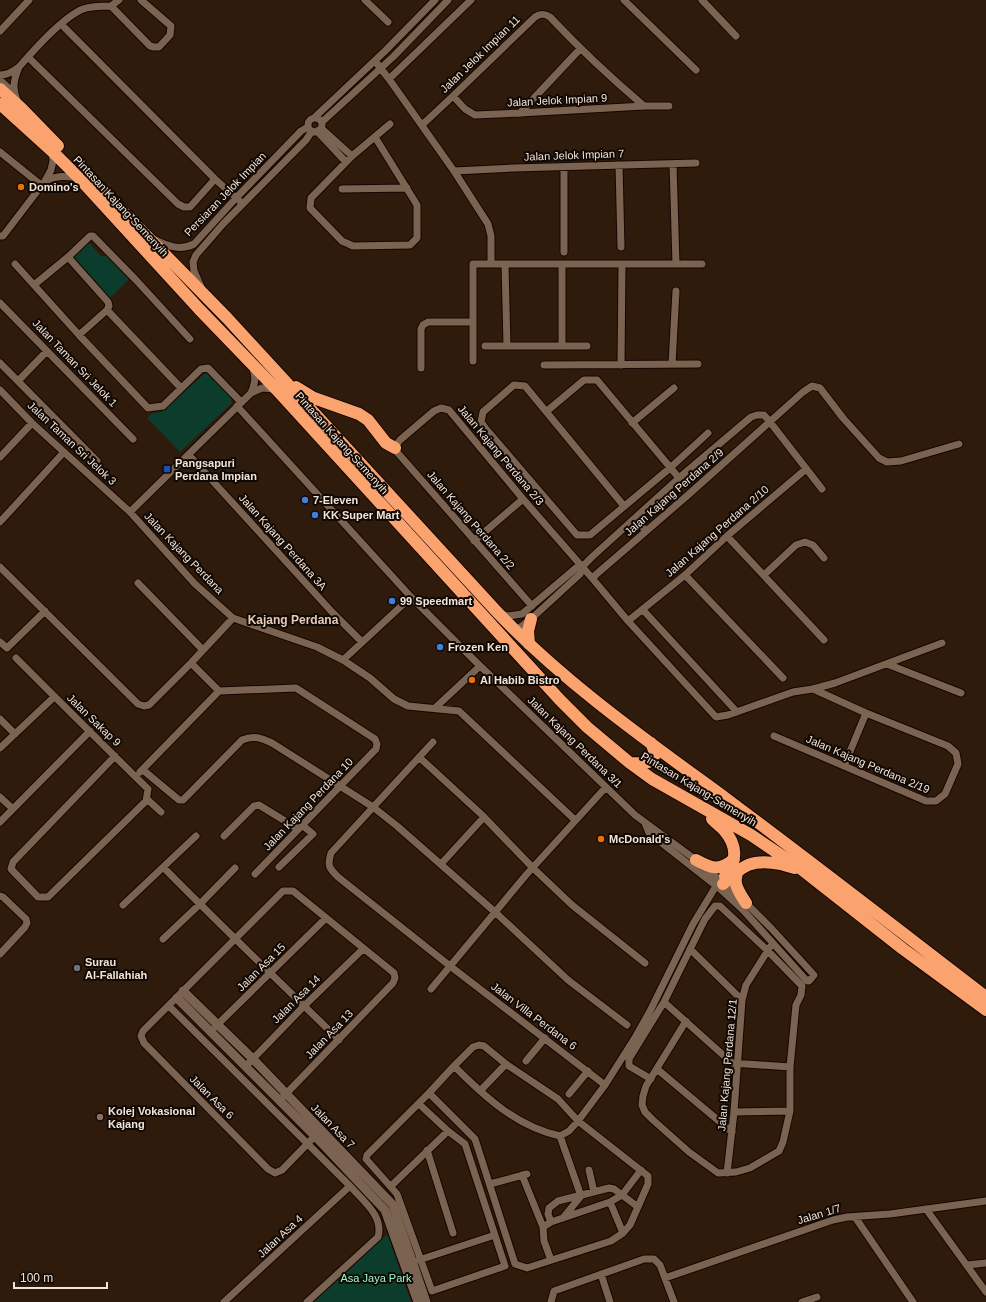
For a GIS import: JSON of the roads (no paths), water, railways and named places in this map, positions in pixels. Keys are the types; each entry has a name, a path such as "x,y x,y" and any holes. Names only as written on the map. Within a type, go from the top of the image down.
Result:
{"highway":[{"name":"Pintasan Kajang-Semenyih","path":"0,90 21,108 147,238 204,292 281,385 560,700 587,727 630,763 652,779 751,835 800,868 903,949 986,1010"},
{"name":"Pintasan Kajang-Semenyih","path":"0,104 13,114 79,178 199,309 252,364 281,385 498,614 529,644 579,687 651,743 797,852 986,997"},
{"path":"281,385 359,414 368,420 386,443 395,448"},
{"path":"529,644 528,631 530,619"},
{"path":"630,763 643,764 651,761 654,758 654,749 651,743"},
{"path":"710,813 713,821 723,829 731,840 736,864 736,885 738,892 746,903"},
{"path":"696,860 708,867 718,868 726,865 764,862 800,868"},
{"path":"719,885 736,864"}],"street":[{"path":"0,31 29,0"},
{"path":"0,74 12,72 19,67 61,24 81,10 100,6 111,6 119,0"},
{"path":"111,6 150,46 159,47 170,35 171,26 141,0"},
{"path":"365,0 388,22"},
{"path":"352,156 308,121 315,117 375,61 435,0"},
{"name":"Persiaran Jelok Impian","path":"204,292 194,271 193,262 196,255 223,224 316,128 381,68 448,0"},
{"path":"389,79 471,0"},
{"path":"624,0 696,70"},
{"path":"702,0 736,36"},
{"name":"Jalan Jelok Impian 11","path":"422,125 535,17 540,14 545,14 550,17 580,49 644,106"},
{"path":"61,24 215,179 243,204"},
{"path":"520,113 580,49"},
{"path":"28,57 178,204 184,207 190,207 215,179"},
{"path":"375,61 454,171 488,224 491,236 492,264"},
{"path":"14,93 14,78 19,67"},
{"path":"0,80 14,93 21,108"},
{"name":"Jalan Jelok Impian 9","path":"453,96 465,110 476,115 669,106"},
{"path":"315,117 318,118 316,128"},
{"path":"375,137 417,205 417,238 410,245 353,246 342,241 310,208 311,198 352,156 390,124"},
{"path":"316,128 346,162"},
{"name":"Persiaran Jelok Impian","path":"147,238 175,247 188,247 194,244 301,131 316,128"},
{"path":"0,236 3,236 51,170 53,161 52,151"},
{"path":"0,152 43,183"},
{"name":"Jalan Jelok Impian 7","path":"454,171 619,164 696,163"},
{"path":"619,164 621,247"},
{"path":"673,164 676,264"},
{"path":"564,167 564,252"},
{"path":"43,183 56,176 79,178"},
{"path":"342,189 407,188"},
{"path":"34,285 68,257 90,236 93,236 190,339"},
{"path":"68,257 108,302 109,306 79,335"},
{"path":"15,264 148,408 162,406 181,388 106,310"},
{"path":"473,361 473,264 702,264"},
{"path":"505,264 506,346"},
{"path":"562,264 562,346"},
{"path":"621,365 622,264"},
{"path":"672,364 676,291"},
{"name":"Jalan Taman Sri Jelok 1","path":"0,303 133,439"},
{"path":"421,368 421,329 423,325 428,322 473,322"},
{"path":"485,346 587,346"},
{"path":"18,381 47,351"},
{"name":"Jalan Taman Sri Jelok 3","path":"0,363 97,461"},
{"path":"251,393 256,380 252,364"},
{"path":"544,365 698,364"},
{"name":"Jalan Kajang Perdana 3/1","path":"181,388 201,369 208,368 411,596 480,666 645,823"},
{"path":"546,411 584,380 597,380 679,478"},
{"path":"130,512 251,393 262,388 281,385"},
{"path":"624,506 525,386 514,385 483,412 481,422 577,535 590,535 670,468 708,433"},
{"name":"Jalan Kajang Perdana 2/9","path":"592,578 646,532 803,392 812,386 820,388 879,458 887,462 901,461 959,444"},
{"path":"632,423 674,388"},
{"name":"Jalan Taman Sri Jelok 3","path":"1,393 130,512"},
{"name":"Jalan Kajang Perdana 2/3","path":"395,448 400,440 434,412 441,408 448,410 628,621 716,717 737,712"},
{"path":"515,631 580,574 582,567 679,478 751,417 764,415 822,490"},
{"path":"0,456 32,423"},
{"name":"Jalan Kajang Perdana 2/2","path":"395,448 474,542 532,606"},
{"path":"0,522 64,452"},
{"name":"Jalan Kajang Perdana 3A","path":"189,455 332,612 362,642"},
{"name":"Jalan Kajang Perdana 2/10","path":"628,621 685,575 727,536 806,469"},
{"path":"474,542 523,499"},
{"name":"Jalan Kajang Perdana","path":"130,512 195,584 233,618 317,647 343,660 370,678 394,699 408,706 459,711 575,820"},
{"path":"635,519 646,532"},
{"path":"727,536 824,640"},
{"path":"764,576 796,545 806,542 813,546 824,558"},
{"path":"0,567 138,704 144,706 149,705 233,618"},
{"path":"498,614 508,616 522,614 576,568 582,567"},
{"path":"685,575 783,678"},
{"path":"138,583 203,650"},
{"path":"343,660 411,596"},
{"path":"643,610 737,712 793,692 813,690 835,683 942,643"},
{"path":"0,642 6,648 45,611"},
{"name":"Jalan Sakap 9","path":"16,658 148,789 146,800"},
{"path":"136,777 219,691 191,663"},
{"path":"887,664 961,693"},
{"path":"435,708 480,666"},
{"name":"Jalan Kajang Perdana 10","path":"219,691 296,688 375,739 377,744 376,749 255,874"},
{"path":"813,690 866,713 844,766"},
{"path":"0,748 54,697"},
{"name":"Jalan Kajang Perdana 2/19","path":"774,736 926,801 936,801 945,794 958,764 956,753 948,746 866,713"},
{"path":"0,720 15,734"},
{"path":"0,822 90,731"},
{"path":"143,770 179,800 183,800 242,740 248,737 260,737 272,743 373,807 397,826 496,912 568,980 627,1025"},
{"path":"373,807 433,742"},
{"path":"115,756 13,862 11,869 38,897 48,897 146,800 161,812"},
{"path":"419,757 484,817 533,868 572,905 645,963"},
{"path":"431,989 533,868 606,787"},
{"path":"0,797 12,809"},
{"path":"224,836 254,806 259,805 313,834 279,867"},
{"name":"Jalan Villa Perdana 6","path":"373,807 331,854 328,862 331,870 450,966 605,1085"},
{"path":"441,864 484,817"},
{"path":"645,823 649,833 719,885 746,903 814,975 809,981 774,943 719,885 696,860 645,823"},
{"path":"124,905 196,836"},
{"path":"164,868 339,1040"},
{"path":"163,939 235,868"},
{"path":"454,1066 480,1091 508,1114 545,1132 560,1136 569,1131 605,1085 650,1011 693,924 719,885"},
{"path":"307,1302 378,1237 380,1230 379,1222 375,1214 350,1186 169,1006 284,891 293,891 364,949"},
{"path":"0,896 3,897 26,919 27,923 0,954"},
{"path":"651,1079 629,1066 628,1059 664,1002 705,919 715,906 720,906 767,950 802,986 801,995 796,1005 790,1067 790,1111 784,1142 779,1151 750,1168 727,1173 718,1173 690,1152 644,1112 642,1105 646,1086 651,1079 686,1021"},
{"name":"Jalan Asa 15","path":"214,1028 326,918"},
{"path":"771,928 774,934 774,943"},
{"path":"774,943 781,943 788,946"},
{"name":"Jalan Kajang Perdana 12/1","path":"727,1173 734,1112 742,1000 746,985 767,950 774,943"},
{"name":"Jalan Asa 13","path":"283,1097 393,983 395,978 394,973 364,949"},
{"name":"Jalan Asa 14","path":"246,1066 304,1006 364,949"},
{"path":"690,949 742,1000"},
{"name":"Jalan Asa 7","path":"180,995 214,1028 253,1059 315,1136 353,1170"},
{"path":"664,1002 732,1064 790,1067"},
{"name":"Jalan Asa 6","path":"169,1006 143,1031 141,1036 144,1043 268,1169 275,1173 282,1170 308,1144"},
{"name":"Jalan Asa 7","path":"214,1028 246,1066 283,1097 353,1170 385,1210 396,1227 413,1262 426,1302"},
{"path":"526,1061 545,1038"},
{"path":"419,1104 448,1131 465,1144 505,1266 432,1291 413,1262 397,1194 366,1159 367,1155 419,1104 429,1093 454,1066 473,1047 479,1045 484,1046 506,1064 558,1099 578,1121 648,1176 648,1184 630,1225 624,1233 611,1241 527,1268 515,1264 475,1139 429,1093"},
{"path":"480,1091 506,1064"},
{"path":"657,1069 732,1132"},
{"path":"569,1094 588,1072"},
{"path":"734,1112 790,1111"},
{"path":"391,1186 448,1131"},
{"path":"308,1144 315,1136"},
{"path":"560,1136 581,1196"},
{"path":"427,1150 453,1233"},
{"path":"589,1170 594,1192"},
{"path":"543,1227 550,1222 610,1202 622,1195 641,1170"},
{"path":"490,1184 524,1174 543,1227 544,1241 551,1260"},
{"name":"Jalan Asa 4","path":"224,1302 350,1186"},
{"path":"550,1222 548,1214 549,1208 558,1201 609,1188 614,1189 638,1207"},
{"path":"483,1198 493,1194"},
{"path":"562,1218 581,1196"},
{"name":"Jalan 1/7","path":"665,1278 833,1220 847,1217 986,1201"},
{"path":"610,1202 624,1233"},
{"path":"926,1209 986,1292"},
{"path":"855,1217 913,1302"},
{"path":"380,1230 396,1227"},
{"path":"413,1262 495,1235"},
{"path":"551,1301 554,1291 644,1259 654,1259 660,1265 674,1302"},
{"name":"Jalan Asa 7","path":"413,1262 418,1302"},
{"path":"967,1265 986,1263"},
{"path":"601,1274 610,1302"},
{"path":"802,1302 817,1297"}],"place":[{"name":"Domino's","path":"21,187"},
{"name":"Pangsapuri Perdana Impian","path":"167,469"},
{"name":"7-Eleven","path":"305,500"},
{"name":"KK Super Mart","path":"315,515"},
{"name":"99 Speedmart","path":"392,601"},
{"name":"Frozen Ken","path":"440,647"},
{"name":"Al Habib Bistro","path":"472,680"},
{"name":"McDonald's","path":"601,839"},
{"name":"Surau Al-Fallahiah","path":"77,968"},
{"name":"Kolej Vokasional Kajang","path":"100,1117"}],"district":[{"name":"Kajang Perdana","path":"293,620"}],"park label":[{"name":"Asa Jaya Park","path":"376,1278"}]}
